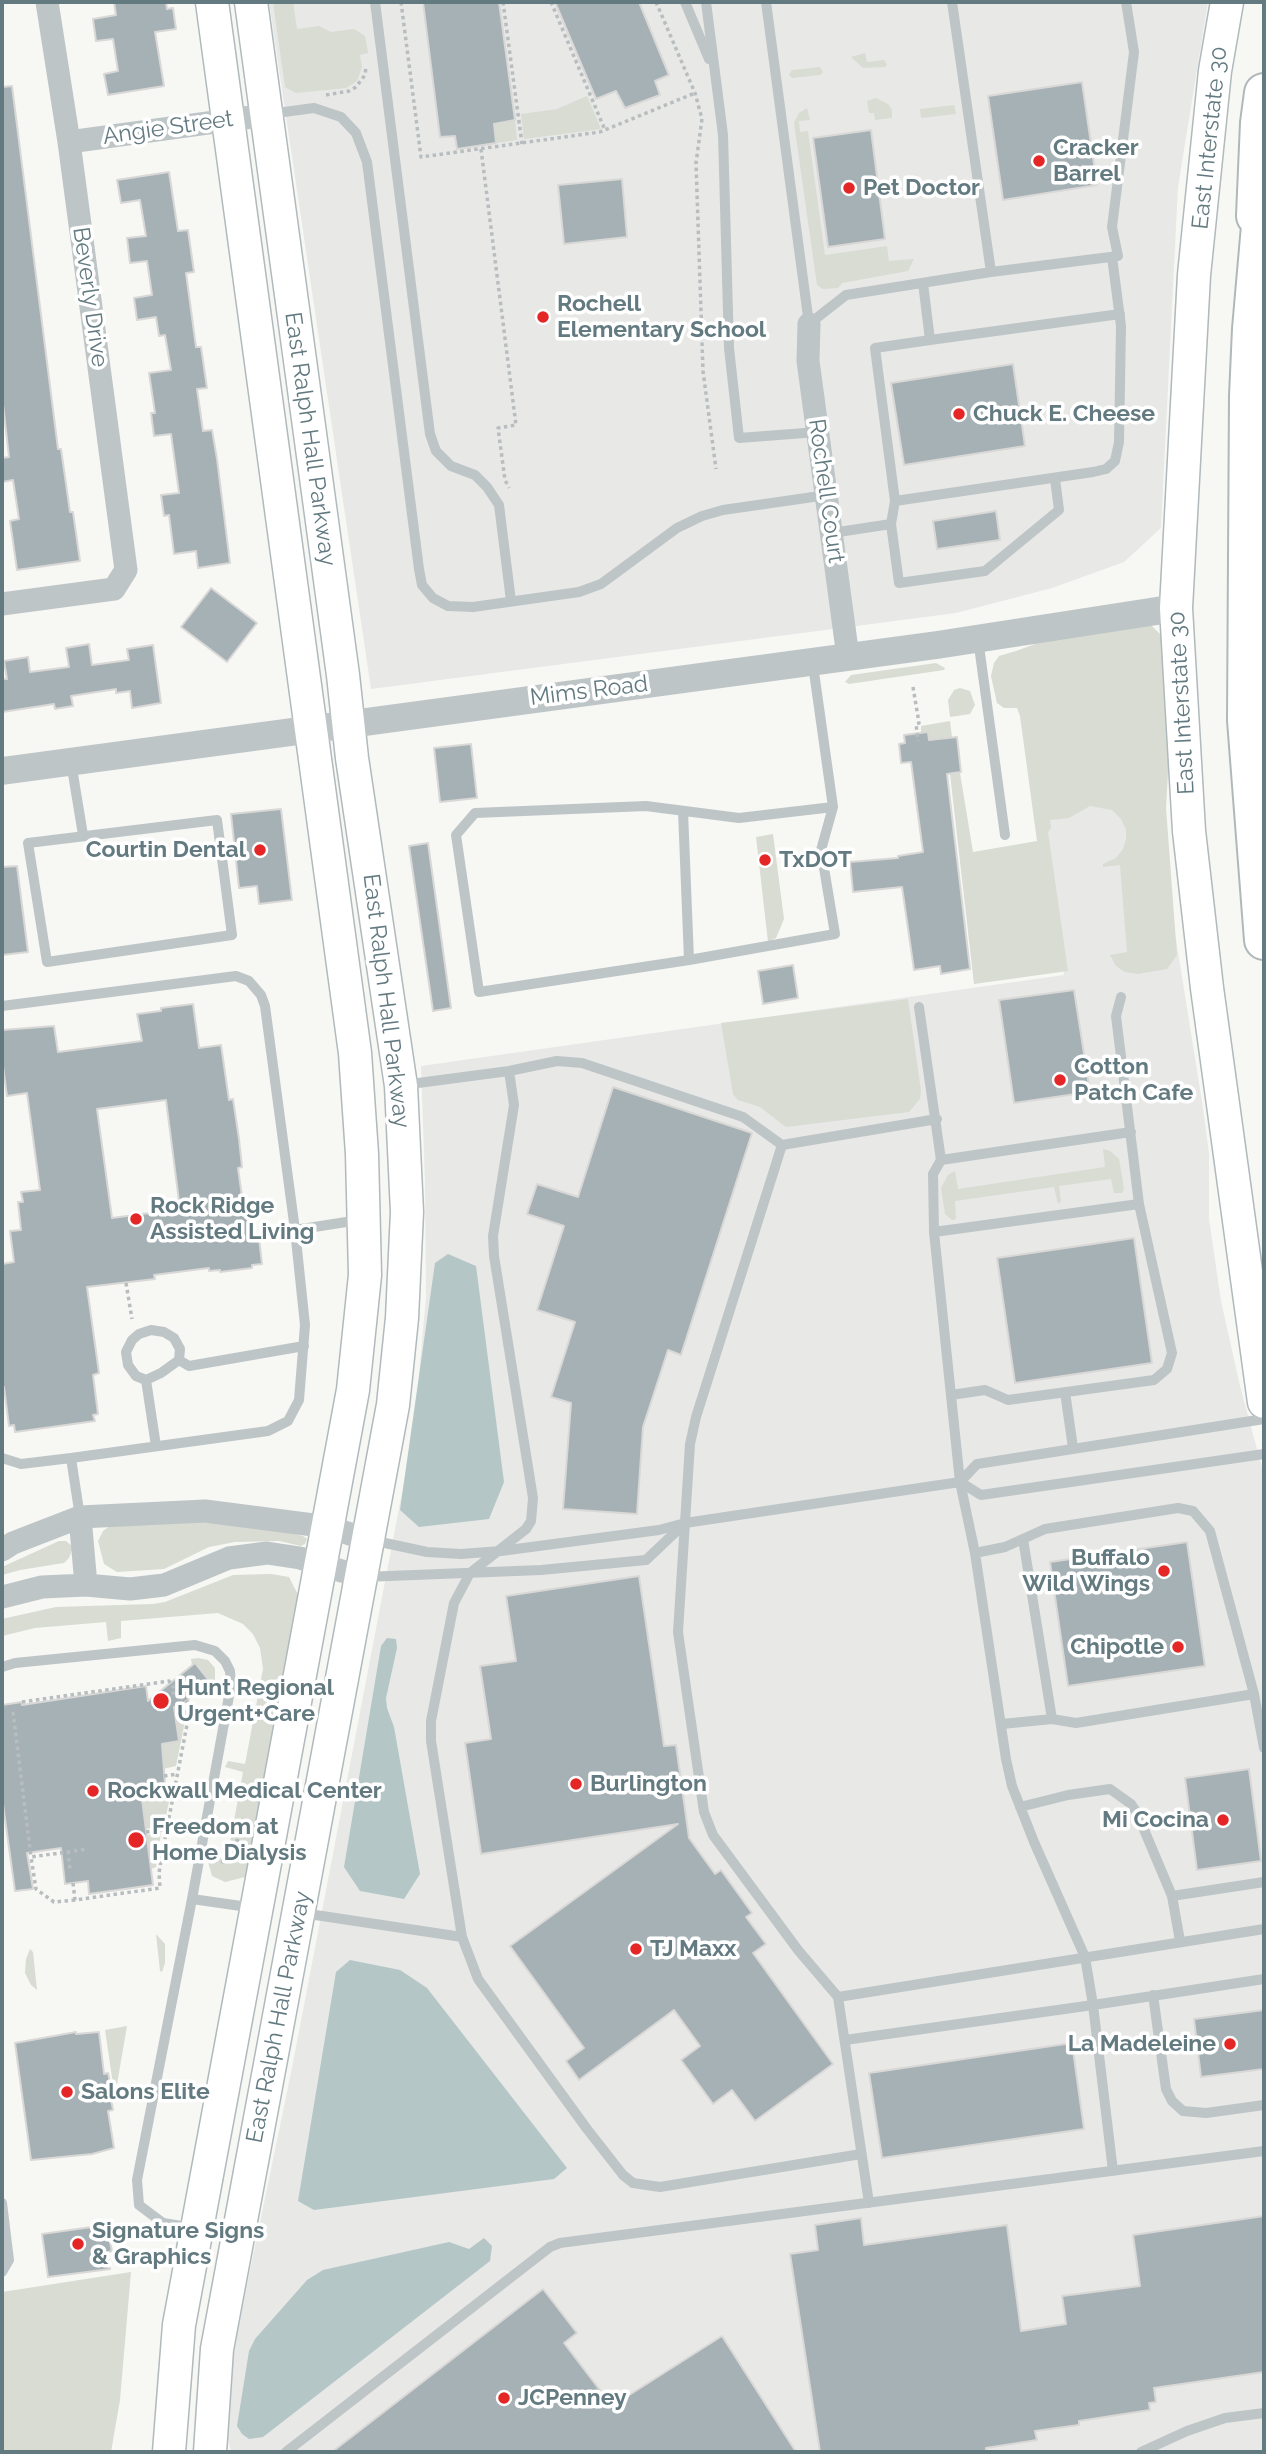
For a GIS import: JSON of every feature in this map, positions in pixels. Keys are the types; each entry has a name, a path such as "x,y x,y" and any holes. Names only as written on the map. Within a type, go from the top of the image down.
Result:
{"highway":[{"path":"1264,93 1260,123 1249,397 1247,720 1264,940"},
{"path":"1252,329 1264,192"}],"main road":[{"name":"East Ralph Hall Parkway","path":"169,2452 179,2325 329,1527 353,1390 365,1275 362,1154 355,1053 212,2"},
{"name":"East Ralph Hall Parkway","path":"210,2452 217,2349 393,1405 402,1318 407,1212 401,1086 348,723 251,2"},
{"name":"East Interstate 30","path":"1227,2 1215,71 1194,275 1176,608 1190,844 1264,1402"}],"street":[{"name":"Beverly Drive","path":"2,604 114,589 126,570 69,142 47,2"},
{"name":"Angie Street","path":"69,142 266,115"},
{"name":"Rochell Court","path":"809,324 808,361 848,657"},
{"name":"Mims Road","path":"2,771 978,639 1176,608"},
{"path":"2,1550 13,1543 80,1517 205,1511 329,1527 368,1539"},
{"path":"80,1517 86,1585"},
{"path":"2,1598 42,1587 86,1585 130,1589 164,1586 229,1558 267,1553 300,1558 361,1577"}],"lane":[{"path":"375,2 430,434 436,451 451,466 475,475 499,505 511,601"},
{"path":"685,2 715,71"},
{"path":"706,2 723,135 729,348 739,438 818,432"},
{"path":"766,2 809,324"},
{"path":"953,2 991,272"},
{"path":"809,324 846,295 991,272 1118,256 1112,227 1133,52 1126,2"},
{"path":"266,115 314,108 341,117 356,133 367,162 422,585 433,598 448,606 473,607 579,592 601,584 677,528 702,516 723,510 827,495"},
{"path":"895,501 1055,479 1106,469 1115,461 1119,442 1120,314 1112,257"},
{"path":"923,283 930,340"},
{"path":"1055,479 1059,510 985,570 899,583 891,524 895,501 875,348 1120,314"},
{"path":"832,533 891,524"},
{"path":"978,639 1005,835"},
{"path":"812,662 833,807 821,849 835,934 689,960 479,992 456,835 475,813 646,806 739,818 833,807"},
{"path":"71,761 83,835"},
{"path":"683,811 689,960"},
{"path":"217,820 232,935 47,962 28,843 83,835 217,820"},
{"path":"2,1006 236,976 249,981 261,995 265,1006 303,1296 304,1346 299,1400 288,1421 268,1431 21,1464 2,1458"},
{"path":"951,1395 985,1390 1008,1400 1153,1380 1167,1369 1172,1353 1139,1204 1116,1016 1121,997"},
{"path":"919,1007 941,1160 933,1174 934,1232 960,1482 975,1552 1006,1759 1020,1807 1085,1956 1113,2171"},
{"path":"401,1086 509,1071 557,1061 582,1063 743,1117 782,1144 937,1119"},
{"path":"509,1071 514,1105 494,1236 494,1256 533,1498 531,1521 526,1529 470,1573 454,1603 431,1721 431,1741 462,1937 478,1979 587,2129 622,2175 633,2183 660,2187 861,2154"},
{"path":"941,1160 1131,1132"},
{"path":"782,1144 696,1417 690,1444 678,1632 704,1812 713,1835 798,1950 838,1997 869,2203"},
{"path":"934,1232 1139,1204"},
{"path":"295,1230 363,1220"},
{"path":"151,1330 164,1332 174,1338 180,1349 179,1360 146,1380 136,1376 128,1365 126,1352 132,1340 139,1334 151,1330"},
{"path":"179,1360 189,1366 304,1346"},
{"path":"146,1380 156,1446"},
{"path":"1065,1392 1073,1448"},
{"path":"368,1539 427,1552 461,1554 659,1530 685,1523 960,1482 977,1464 1264,1419"},
{"path":"960,1482 981,1495 1264,1454"},
{"path":"71,1458 80,1517"},
{"path":"975,1552 1004,1547 1045,1529 1178,1508 1193,1511 1210,1531 1254,1694 1264,1748"},
{"path":"361,1577 541,1570 646,1560 685,1523"},
{"path":"1023,1539 1052,1718"},
{"path":"2,1667 15,1663 195,1646 215,1651 230,1671 231,1685 192,1899 137,2180 139,2205 163,2223 197,2228"},
{"path":"1002,1724 1052,1718 1076,1723 1254,1694"},
{"path":"1020,1807 1068,1795 1110,1789 1130,1804 1137,1814 1172,1896 1180,1941"},
{"path":"1172,1896 1264,1882"},
{"path":"192,1899 257,1909"},
{"path":"299,1912 462,1937"},
{"path":"838,1997 1264,1929"},
{"path":"845,2040 1264,1979"},
{"path":"1153,1995 1166,2089 1172,2101 1183,2111 1206,2113 1264,2105"},
{"path":"286,2452 538,2256 559,2243 1264,2151"},
{"path":"2,2203 9,2260 2,2272"},
{"path":"1141,2452 1187,2431 1225,2418 1264,2413"}],"path":[{"path":"401,2 421,157 605,130 695,93"},
{"path":"503,2 522,144"},
{"path":"551,2 605,130"},
{"path":"656,2 695,93 702,119 696,163 703,371 716,469"},
{"path":"317,96 349,92 356,88 365,75 365,58 382,56"},
{"path":"481,149 516,425 498,428 505,480 510,491"},
{"path":"913,687 919,723 916,724 918,741"},
{"path":"125,1283 131,1318 139,1334"},
{"path":"13,1712 36,1889 54,1902 160,1888 159,1873 166,1829 191,1704 181,1698 169,1681 22,1702"},
{"path":"155,1704 161,1696 177,1692"},
{"path":"164,1776 177,1774"},
{"path":"162,1854 229,1861 249,1806"},
{"path":"146,1832 166,1829"},
{"path":"32,1857 88,1849"},
{"path":"68,1851 71,1869"},
{"path":"73,1883 75,1900"}],"shaded area":[{"path":"269,2 1208,2 1178,187 1161,528 1124,562 1052,588 956,613 371,689"},
{"path":"273,2 293,2 297,29 319,26 331,32 354,29 365,36 368,53 360,55 362,67 357,81 346,88 296,93 285,87"},
{"path":"865,53 867,62 884,60 887,65 863,68 851,57"},
{"path":"820,67 823,72 820,75 792,78 789,75 792,70"},
{"path":"587,96 601,129 524,139 521,114 557,109"},
{"path":"876,98 888,104 892,110 892,118 875,120 874,113 869,113 867,101"},
{"path":"954,105 956,114 921,118 920,109"},
{"path":"807,108 810,120 799,121 800,132 808,131 825,255 887,246 889,261 914,259 908,271 842,283 838,288 823,289 817,285 794,123 799,113"},
{"path":"515,120 517,140 496,143 494,124"},
{"path":"1109,617 1150,624 1161,635 1167,647 1173,685 1166,808 1177,955 1167,969 1138,974 1125,972 1116,966 1110,955 1127,952 1120,865 1103,867 1103,864 1116,858 1123,849 1126,829 1112,810 1090,806 1069,818 1050,820 1051,828 1048,832 1068,971 974,984 950,774 960,773 973,852 1037,841 1020,716 1017,708 1004,708 997,703 991,676 994,663 999,656"},
{"path":"936,663 945,668 944,670 849,684 845,682 851,675"},
{"path":"960,688 970,691 975,705 970,714 950,717 948,700 954,690"},
{"path":"950,721 952,737 929,740 928,732 921,733 921,726"},
{"path":"1158,790 1170,902 1209,1153 1209,1219 1221,1301 1264,1475 1264,2452 231,2452 226,2430 230,2375 292,2068 414,1430 426,1297 421,1066 1064,975 1042,804"},
{"path":"773,834 784,919 776,938 768,942 756,837"},
{"path":"908,999 921,1091 920,1099 909,1112 786,1127 760,1107 738,1100 733,1094 721,1023"},
{"path":"1103,1149 1119,1159 1124,1189 1122,1193 1114,1193 1111,1179 1059,1186 1061,1201 1058,1204 1054,1187 955,1201 956,1219 952,1220 945,1214 941,1188 948,1175 955,1171 958,1189 1105,1167"},
{"path":"448,1254 476,1266 504,1482 489,1519 419,1527 400,1510 435,1263"},
{"path":"164,1519 265,1527 307,1539 301,1546 279,1541 235,1542 209,1547 164,1569 117,1572 104,1564 98,1541 103,1531 111,1525"},
{"path":"59,1541 66,1541 73,1547 64,1563 2,1575 2,1567"},
{"path":"271,1574 289,1577 298,1595 245,1877 225,1882 212,1876 208,1862 209,1857 227,1859 243,1772 225,1767 228,1761 245,1764 263,1669 260,1648 253,1634 243,1624 218,1613 121,1621 121,1638 108,1641 106,1622 35,1628 2,1636 2,1619 56,1607 165,1602 233,1575"},
{"path":"387,1638 396,1639 397,1648 386,1698 387,1708 394,1727 420,1874 404,1899 360,1891 344,1867 381,1646"},
{"path":"191,1659 208,1660 215,1668 215,1685 207,1684 210,1681 196,1663 192,1665"},
{"path":"179,1706 187,1711 176,1766 163,1769 146,1746 179,1741 174,1707"},
{"path":"173,1783 164,1825 146,1829 142,1799 161,1796 160,1785"},
{"path":"161,1832 156,1867 151,1869 147,1835"},
{"path":"156,1934 165,1944 162,1972 160,1971"},
{"path":"30,1949 33,1952 37,1990 25,1973"},
{"path":"350,1960 400,1970 427,1988 567,2168 554,2179 314,2210 298,2201 336,1972"},
{"path":"127,2026 117,2084 115,2085 105,2030"},
{"path":"484,2238 492,2246 490,2261 263,2437 249,2439 242,2434 237,2426 249,2351 255,2339 307,2280 323,2270 449,2242 469,2249"},
{"path":"131,2272 120,2400 111,2452 2,2452 2,2292"}],"building":[{"path":"114,2 166,2 167,9 173,8 176,29 155,32 164,86 108,95 104,74 118,71 113,39 96,41 93,19 116,15"},
{"path":"423,2 499,2 515,120 494,124 496,143 457,149 455,136 440,137"},
{"path":"555,2 639,2 669,75 655,81 660,95 625,108 616,91 596,99"},
{"name":"Cracker Barrel","path":"1082,82 1097,185 1003,200 988,96"},
{"path":"12,86 58,449 61,449 80,561 17,570 10,521 19,519 13,480 2,482 2,458 9,457 2,395 2,87"},
{"name":"Pet Doctor","path":"871,130 885,239 828,247 813,138"},
{"path":"169,172 178,231 188,230 194,272 186,273 196,347 201,347 207,388 197,389 203,431 212,430 230,563 198,568 196,551 174,554 169,515 164,516 161,495 179,493 171,434 154,436 151,413 155,413 149,373 171,370 165,335 159,336 156,317 137,320 134,298 152,295 147,261 130,263 127,238 146,236 140,200 121,203 117,180"},
{"path":"622,179 627,237 564,244 558,185"},
{"name":"Chuck E. Cheese","path":"1013,364 1025,446 904,465 891,383"},
{"path":"996,511 1000,540 937,549 933,521"},
{"path":"211,588 257,623 227,662 181,627"},
{"path":"89,644 92,665 129,660 127,649 153,645 161,703 132,708 130,691 116,693 116,689 71,696 73,706 55,709 54,704 2,712 2,679 7,679 4,661 28,657 30,672 69,667 66,648"},
{"path":"928,732 929,740 957,737 961,772 947,774 970,969 941,974 940,966 914,970 902,887 853,892 850,862 898,858 923,852 911,762 901,763 899,744 905,743 904,735"},
{"path":"471,744 477,798 440,802 434,748"},
{"name":"Courtin Dental","path":"281,809 292,900 259,904 257,886 239,888 231,814"},
{"path":"428,843 451,1008 433,1011 409,846"},
{"path":"17,866 28,952 2,955 2,867"},
{"path":"793,965 798,998 763,1004 758,971"},
{"path":"1074,990 1090,1092 1014,1103 999,1000"},
{"name":"Rock Ridge Assisted Living","path":"193,1004 199,1048 221,1045 229,1100 233,1099 239,1139 242,1167 238,1168 243,1204 251,1203 255,1238 259,1238 262,1264 220,1272 209,1271 209,1268 154,1275 155,1279 87,1287 99,1373 93,1375 98,1414 93,1415 95,1421 15,1432 14,1425 9,1426 2,1387 2,1264 14,1262 10,1231 21,1230 18,1202 23,1202 21,1192 40,1190 27,1093 7,1096 2,1059 2,1030 54,1026 58,1052 142,1041 137,1014 161,1011 161,1008","holes":["166,1100 180,1209 112,1218 97,1109"]},
{"path":"613,1087 752,1133 681,1355 668,1350 643,1427 637,1514 563,1509 571,1403 551,1397 575,1322 537,1310 564,1226 527,1214 537,1184 578,1197"},
{"path":"1134,1238 1152,1363 1015,1383 997,1258"},
{"path":"1187,1542 1205,1666 1068,1686 1050,1562"},
{"path":"639,1576 664,1746 676,1745 689,1838 715,1874 721,1870 752,1913 746,1917 766,1944 753,1953 833,2064 755,2121 732,2090 713,2104 681,2060 700,2046 674,2010 579,2080 566,2061 584,2048 510,1946 678,1824 481,1854 465,1743 491,1739 480,1666 516,1661 506,1596"},
{"name":"Rockwall Medical Center","path":"195,1663 210,1682 180,1706 174,1707 179,1741 162,1744 165,1784 160,1785 162,1796 142,1799 153,1885 89,1894 88,1881 65,1884 61,1848 27,1853 33,1889 15,1891 2,1797 2,1705 22,1702 22,1705 146,1686 148,1701"},
{"name":"Mi Cocina","path":"1249,1769 1261,1861 1197,1870 1185,1778"},
{"name":"La Madeleine","path":"1264,2010 1264,2069 1201,2077 1194,2019"},
{"name":"Salons Elite","path":"76,2032 99,2032 104,2074 108,2073 114,2099 111,2099 113,2110 108,2111 114,2148 92,2154 31,2160 15,2043"},
{"path":"1072,2043 1084,2129 882,2158 869,2073"},
{"path":"1264,2216 1264,2372 1154,2388 1156,2402 1149,2403 1150,2410 1035,2431 1037,2440 986,2448 986,2452 820,2452 790,2254 818,2250 815,2225 861,2218 864,2245 1007,2225 1021,2331 1066,2324 1062,2296 1140,2286 1133,2235"},
{"name":"Signature Signs & Graphics","path":"106,2225 112,2251 108,2252 110,2269 48,2277 42,2234"},
{"name":"JCPenney","path":"543,2289 577,2333 564,2343 612,2406 722,2336 796,2452 332,2452"}],"place":[{"name":"Cracker Barrel","path":"1039,161"},
{"name":"Pet Doctor","path":"849,188"},
{"name":"Rochell Elementary School","path":"543,317"},
{"name":"Chuck E. Cheese","path":"959,414"},
{"name":"Courtin Dental","path":"260,850"},
{"name":"TxDOT","path":"765,860"},
{"name":"Cotton Patch Cafe","path":"1060,1080"},
{"name":"Rock Ridge Assisted Living","path":"136,1219"},
{"name":"Buffalo Wild Wings","path":"1164,1571"},
{"name":"Chipotle","path":"1178,1647"},
{"name":"Hunt Regional Urgent+Care","path":"161,1701"},
{"name":"Burlington","path":"576,1784"},
{"name":"Rockwall Medical Center","path":"93,1791"},
{"name":"Mi Cocina","path":"1223,1820"},
{"name":"Freedom at Home Dialysis","path":"136,1840"},
{"name":"TJ Maxx","path":"636,1949"},
{"name":"La Madeleine","path":"1230,2044"},
{"name":"Salons Elite","path":"67,2092"},
{"name":"Signature Signs & Graphics","path":"78,2244"},
{"name":"JCPenney","path":"504,2398"}]}
